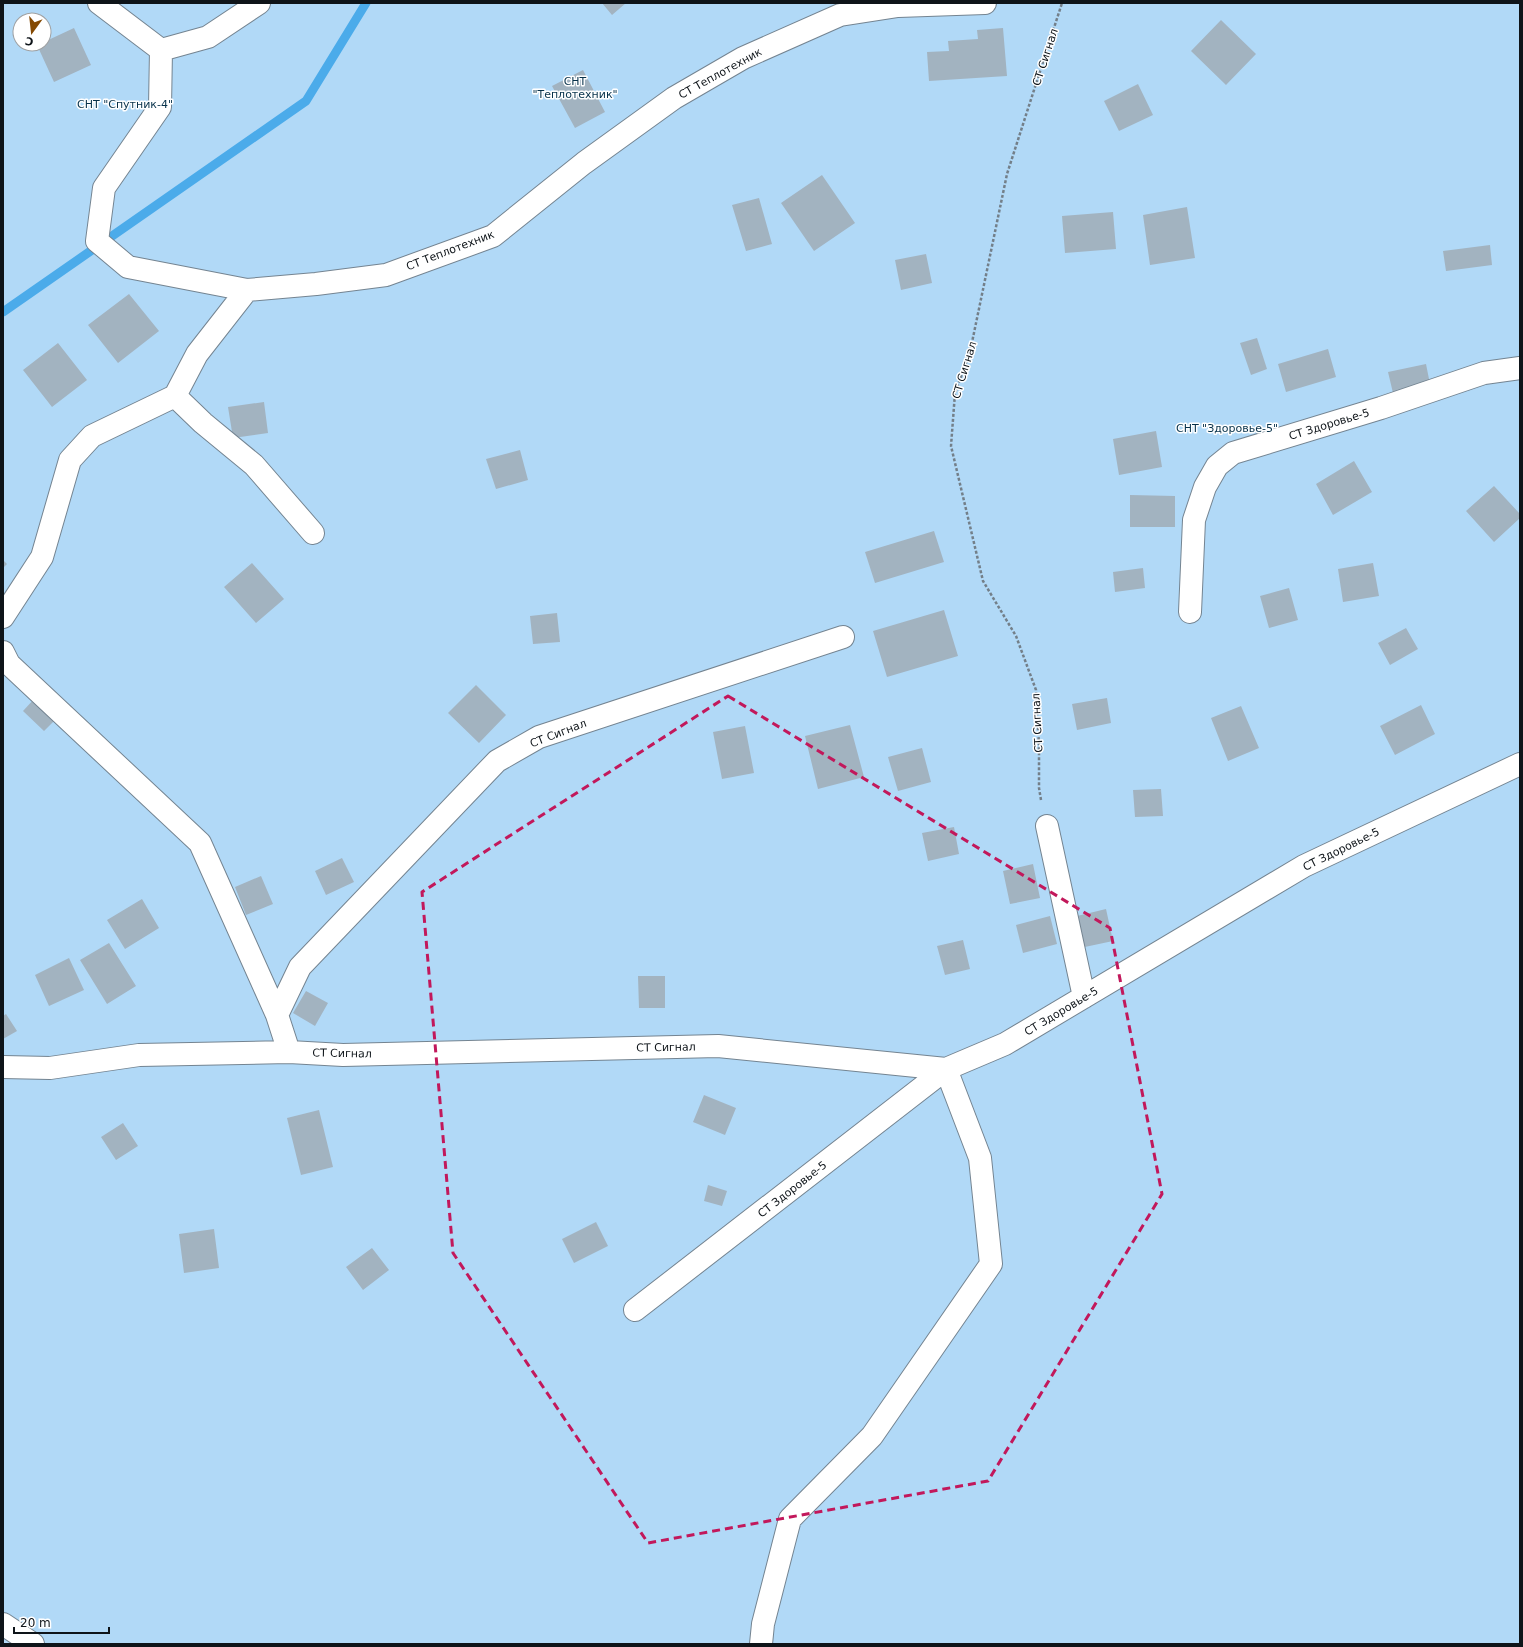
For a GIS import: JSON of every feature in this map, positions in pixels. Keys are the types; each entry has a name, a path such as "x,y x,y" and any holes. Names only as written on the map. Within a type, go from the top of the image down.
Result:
{"lane":[{"path":"99,3 161,50 208,37 259,3"},
{"name":"СТ Теплотехник","path":"161,50 160,107 104,188 97,241 128,267 247,290 316,284 386,275 493,236 584,163 674,98 743,58 840,15 898,6 986,3"},
{"path":"3,617 42,557 70,460 92,436 174,396 197,354 247,290"},
{"name":"СТ Здоровье-5","path":"1190,612 1194,520 1205,487 1217,466 1233,453 1381,408 1484,373 1520,368"},
{"path":"174,396 203,423 254,465 313,532"},
{"name":"СТ Сигнал","path":"276,1015 300,967 497,761 539,737 843,637"},
{"path":"3,652 9,664 200,843 276,1015 289,1052"},
{"name":"СТ Здоровье-5","path":"635,1310 946,1069 1006,1044 1304,866 1520,764"},
{"path":"1047,826 1084,997"},
{"name":"СТ Сигнал","path":"3,1067 50,1068 139,1055 289,1052 343,1055 718,1046 946,1069"},
{"path":"761,1644 763,1624 790,1519 872,1436 991,1264 980,1158 946,1069"},
{"path":"3,1624 33,1644"}],"path":[{"name":"СТ Сигнал","path":"1047,826 1039,788 1039,745 1036,690 1016,636 983,581 951,446 955,393 970,352 1007,174 1062,3"}],"highlighted area":[{"path":"728,696 1110,928 1162,1194 988,1481 648,1543 453,1253 422,892"}],"green space":[{"path":"3,3 1520,3 1520,1644 3,1644"}],"building":[{"path":"602,3 626,3 612,15"},
{"path":"1221,20 1256,54 1226,85 1191,51"},
{"path":"74,28 91,65 54,82 40,52 52,52 52,38"},
{"path":"1003,28 1007,76 929,81 927,52 949,51 948,41 978,39 977,30"},
{"path":"583,70 605,112 575,128 552,86"},
{"path":"1138,84 1153,115 1119,131 1104,101"},
{"path":"822,175 855,223 814,251 781,203"},
{"path":"759,198 772,244 746,251 732,205"},
{"path":"1187,207 1195,258 1150,265 1143,215"},
{"path":"1113,212 1116,249 1065,253 1062,216"},
{"path":"1490,245 1492,265 1446,271 1443,251"},
{"path":"926,254 932,283 901,290 895,260"},
{"path":"129,294 159,331 118,363 88,325"},
{"path":"1257,338 1267,369 1251,375 1240,343"},
{"path":"58,343 87,380 52,407 23,370"},
{"path":"1328,349 1336,377 1286,392 1278,364"},
{"path":"1426,364 1430,384 1393,393 1388,372"},
{"path":"264,402 268,433 233,438 228,407"},
{"path":"1156,431 1162,467 1119,475 1113,439"},
{"path":"520,450 528,480 496,489 486,459"},
{"path":"1354,461 1372,492 1333,515 1316,484"},
{"path":"1494,486 1520,514 1520,518 1494,542 1466,511"},
{"path":"1130,495 1175,496 1175,527 1130,527"},
{"path":"934,531 944,562 875,583 865,552"},
{"path":"3,560 7,564 3,568"},
{"path":"252,563 284,599 256,623 224,587"},
{"path":"1373,563 1379,596 1343,602 1338,569"},
{"path":"1143,568 1145,588 1115,592 1113,572"},
{"path":"1289,588 1298,620 1269,628 1260,596"},
{"path":"944,610 958,656 887,677 873,631"},
{"path":"557,613 560,642 533,644 530,616"},
{"path":"1406,628 1418,649 1390,665 1378,643"},
{"path":"476,685 506,715 479,743 448,713"},
{"path":"35,698 56,719 44,731 23,711"},
{"path":"1107,698 1111,723 1077,730 1072,704"},
{"path":"1421,705 1435,734 1395,755 1380,726"},
{"path":"1241,706 1259,748 1228,761 1211,718"},
{"path":"850,725 864,777 818,789 805,736"},
{"path":"745,726 754,773 722,779 713,732"},
{"path":"922,748 931,782 898,791 888,757"},
{"path":"1161,789 1163,816 1135,817 1133,790"},
{"path":"954,827 959,854 928,861 922,833"},
{"path":"342,858 354,882 326,895 315,871"},
{"path":"1033,864 1040,898 1010,904 1003,871"},
{"path":"261,876 273,904 246,915 235,887"},
{"path":"142,899 159,928 125,949 107,920"},
{"path":"1106,909 1113,941 1080,948 1073,917"},
{"path":"1050,916 1057,944 1023,953 1016,925"},
{"path":"963,940 970,969 945,975 937,946"},
{"path":"109,943 136,986 107,1004 80,960"},
{"path":"69,958 84,990 49,1006 35,975"},
{"path":"638,976 665,976 665,1008 639,1008"},
{"path":"306,991 328,1003 315,1026 293,1013"},
{"path":"6,1014 17,1031 3,1039 3,1016"},
{"path":"704,1095 736,1108 725,1135 693,1122"},
{"path":"319,1110 333,1167 301,1175 287,1118"},
{"path":"123,1123 138,1146 116,1160 101,1137"},
{"path":"708,1185 727,1191 722,1206 704,1201"},
{"path":"596,1222 608,1246 574,1263 562,1239"},
{"path":"214,1229 219,1268 184,1273 179,1234"},
{"path":"372,1248 389,1270 363,1290 346,1267"}],"waterway":[{"path":"3,312 306,101 366,3"}],"park label":[{"name":"СНТ \"Теплотехник\"","path":"575,87"},
{"name":"СНТ \"Спутник-4\"","path":"125,104"},
{"name":"СНТ \"Здоровье-5\"","path":"1227,428"}]}
